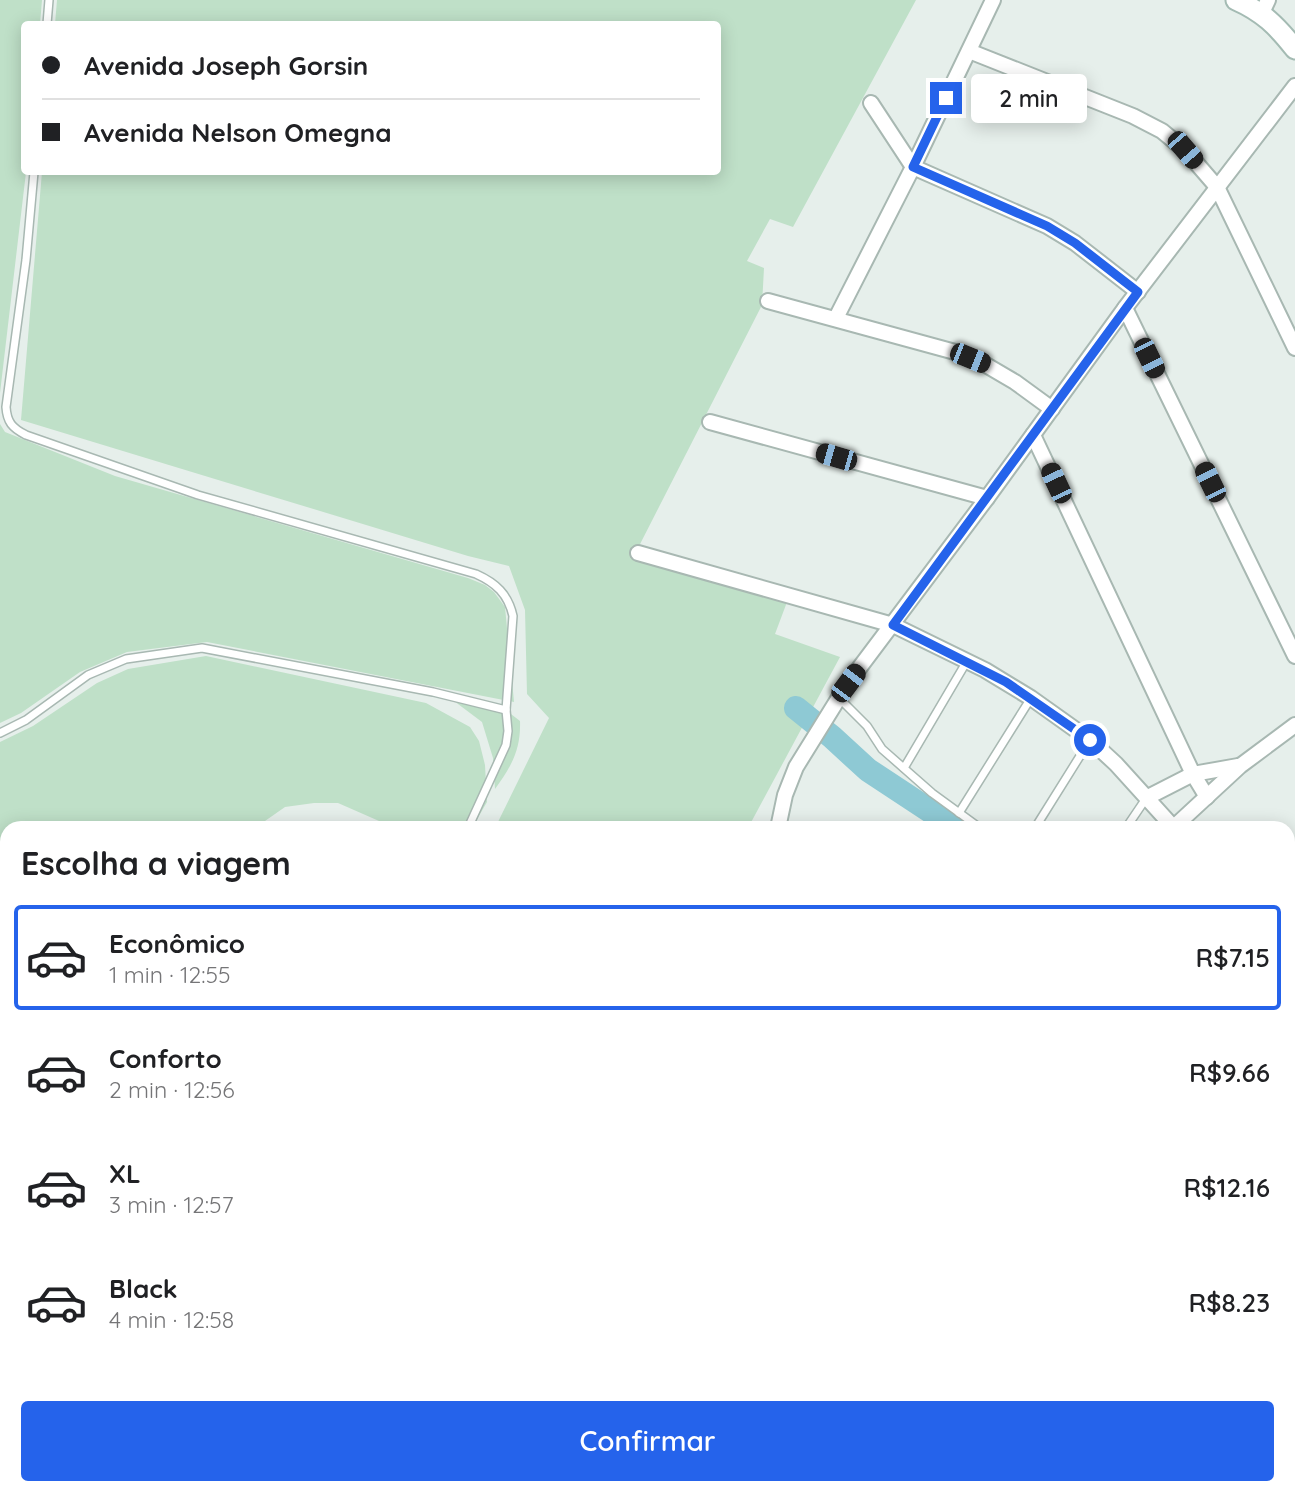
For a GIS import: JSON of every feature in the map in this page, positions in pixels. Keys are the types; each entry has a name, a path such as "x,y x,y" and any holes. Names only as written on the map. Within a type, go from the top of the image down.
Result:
{"main road":[{"path":"1236,0 1265,7 1295,49"}],"street":[{"path":"835,318 913,167 993,0"},
{"path":"969,51 1133,116 1162,131 1185,150 1217,187 1295,348"},
{"path":"780,821 796,767 838,697 1125,308 1295,86"},
{"path":"871,103 913,167 1047,226 1075,243 1138,292"},
{"path":"768,301 955,352 986,365 1015,382 1052,409"},
{"path":"1125,308 1295,656"},
{"path":"710,422 987,498"},
{"path":"1033,435 1193,774 1208,797"},
{"path":"639,553 893,625 967,662 1006,682 1090,740 1169,821"},
{"path":"1181,821 1240,766 1295,725"},
{"path":"1148,797 1193,774 1240,766"}],"lane":[{"path":"47,21 49,0"},
{"path":"34,175 26,260 6,407 7,419 13,428 26,435 198,495 491,580 509,601 513,616 506,710 508,731 506,745 471,821"},
{"path":"0,733 26,720 88,675 126,659 202,648 433,692 506,710"},
{"path":"904,768 967,662"},
{"path":"838,697 867,726 882,749 970,821"},
{"path":"958,813 1031,698"},
{"path":"1039,821 1090,740"},
{"path":"1131,821 1148,797"}],"green space":[{"path":"0,0 42,0 40,21 21,21 21,175 26,175 0,393"},
{"path":"57,0 916,0 793,227 770,219 747,261 764,268 762,305 636,552 787,602 775,634 840,657 752,821 498,821 549,718 527,694 525,610 509,566 468,556 21,420 42,175 721,175 721,21 55,21"},
{"path":"0,424 5,432 115,476 485,585 505,607 514,702 207,642 127,652 80,672 21,713 0,723"},
{"path":"206,656 426,703 470,727 479,741 485,765 487,802 476,821 379,821 338,803 314,803 285,807 265,821 0,821 0,742 33,726 97,683 128,669"},
{"path":"454,701 507,711 520,721 519,741 514,758 495,789 493,758 482,722"}],"waterway":[{"path":"796,708 868,770 945,821"}],"route":[{"path":"946,98 913,167 1047,226 1075,243 1138,292 893,625 1006,682 1090,740"}]}
